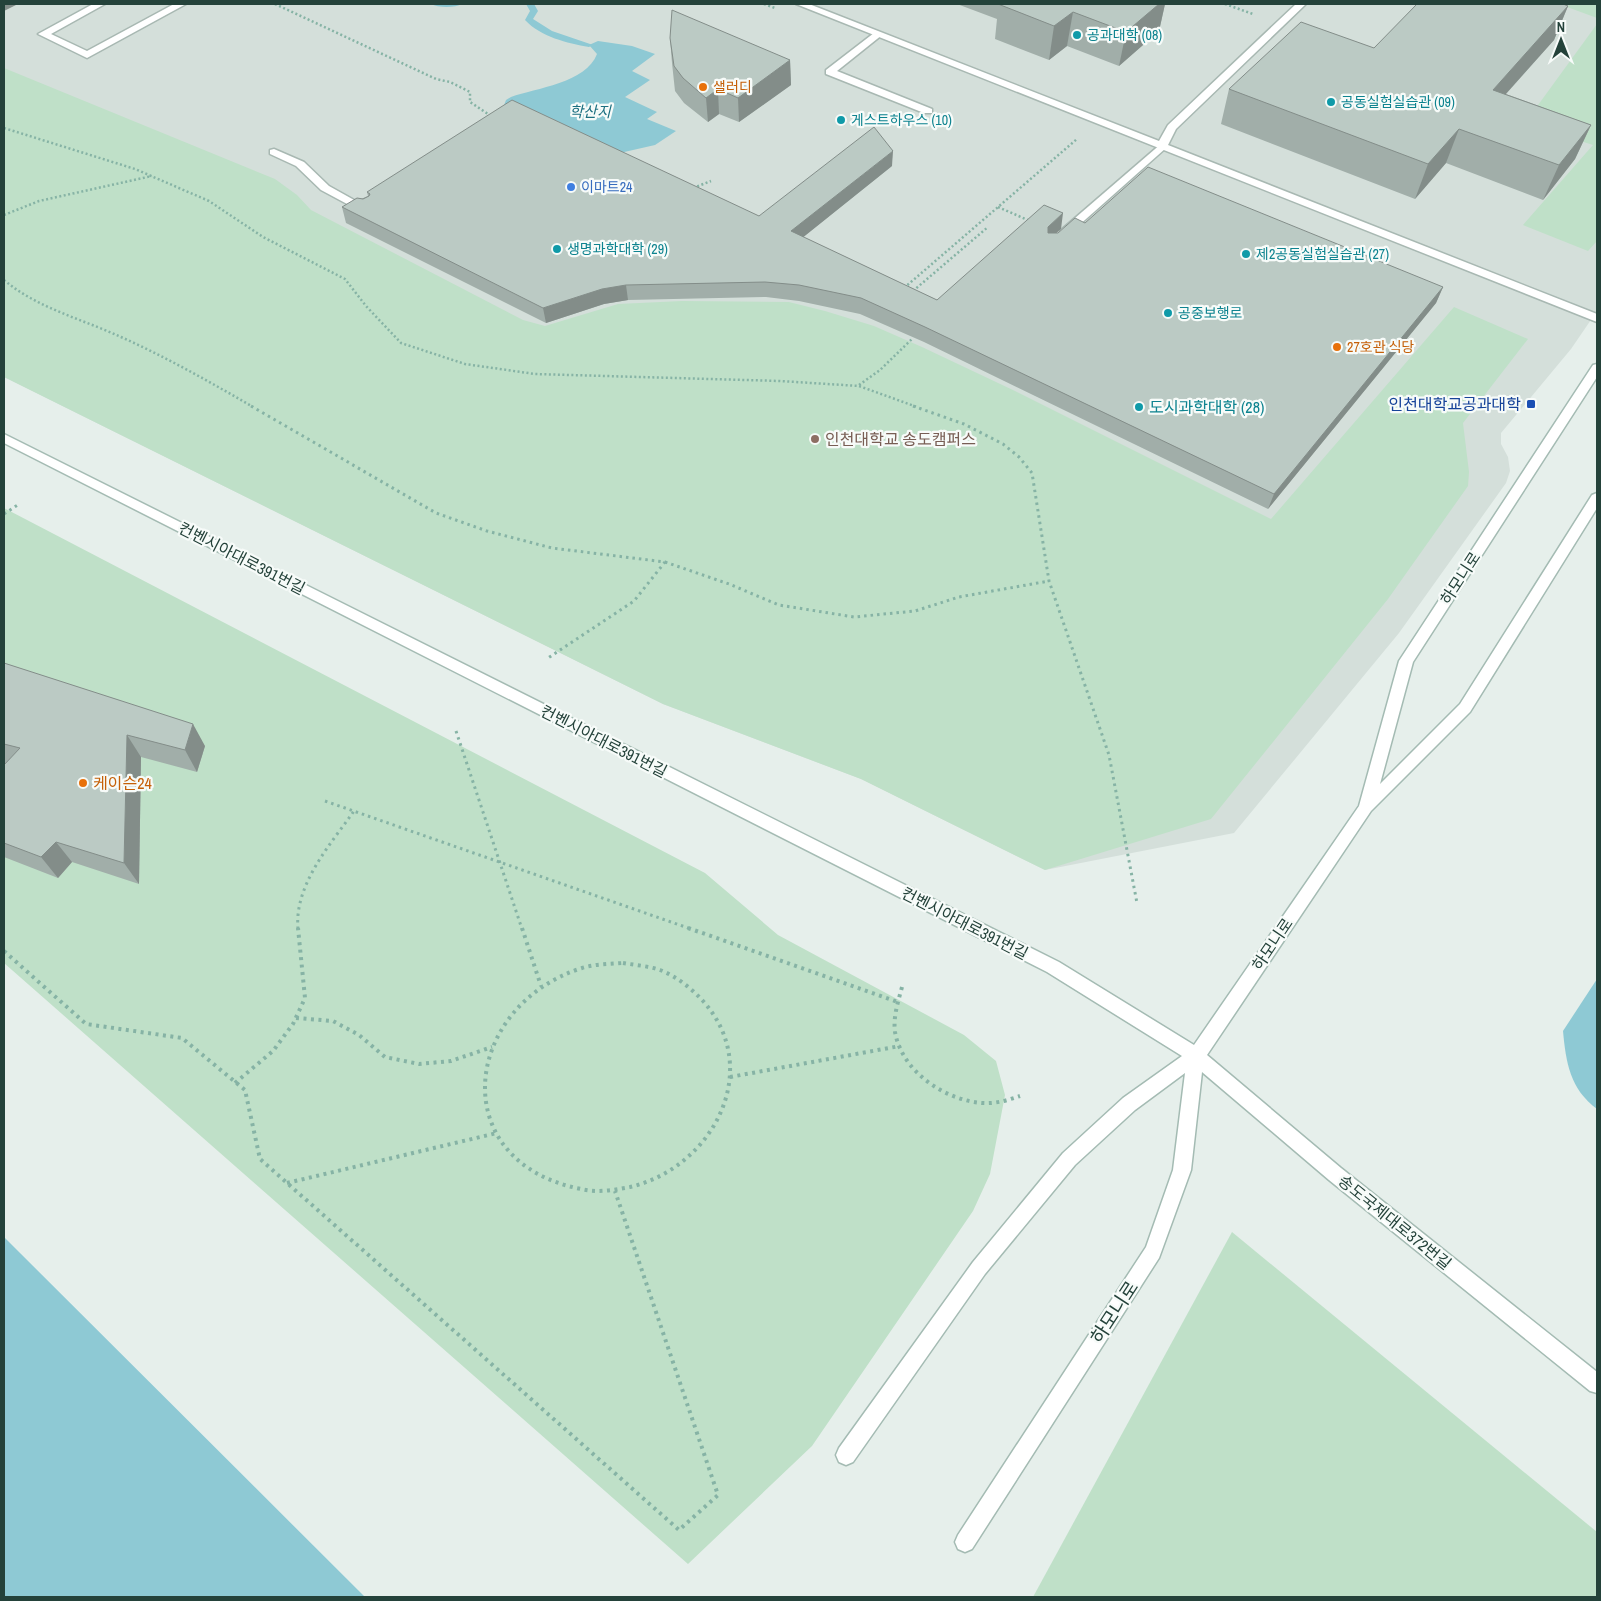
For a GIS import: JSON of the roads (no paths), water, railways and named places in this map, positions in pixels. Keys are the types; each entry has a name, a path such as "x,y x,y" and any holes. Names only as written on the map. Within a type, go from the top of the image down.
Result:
{"street":[{"path":"100,4 43,34 87,56 181,4"},
{"path":"801,4 1597,318"},
{"path":"1060,237 1162,146 1172,127 1301,4"},
{"path":"878,35 830,72 928,111"},
{"path":"274,152 300,164 325,188 366,210"},
{"name":"하모니로","path":"1366,807 1406,661 1597,368"},
{"name":"컨벤시아대로391번길","path":"4,438 1053,967 1196,1056"},
{"name":"하모니로","path":"846,1454 979,1268 1069,1159 1129,1104 1196,1056 1366,807 1465,708 1597,498"},
{"name":"하모니로","path":"965,1542 1154,1252 1182,1170 1196,1056"},
{"name":"송도국제대로372번길","path":"1196,1056 1335,1174 1597,1384"}],"water":[{"name":"학산지","path":"598,41 632,46 655,54 632,71 650,80 625,97 657,112 647,119 676,131 655,145 611,155 503,108 506,100 511,97 559,83 582,72 591,64 597,54 589,45"},
{"path":"1597,979 1597,1109 1575,1084 1568,1064 1563,1031"},
{"path":"4,1237 20,1253 365,1597 4,1597"}],"waterway":[{"path":"435,4 458,4"},
{"path":"530,4 534,11 529,20 535,25 557,36 589,45"}],"place":[{"name":"공과대학 (08)","path":"1077,35"},
{"name":"샐러디","path":"703,87"},
{"name":"공동실험실습관 (09)","path":"1331,102"},
{"name":"게스트하우스 (10)","path":"841,120"},
{"name":"이마트24","path":"571,187"},
{"name":"생명과학대학 (29)","path":"557,249"},
{"name":"제2공동실험실습관 (27)","path":"1246,254"},
{"name":"공중보행로","path":"1168,313"},
{"name":"27호관 식당","path":"1337,347"},
{"name":"인천대학교공과대학","path":"1531,404"},
{"name":"도시과학대학 (28)","path":"1139,407"},
{"name":"인천대학교 송도캠퍼스","path":"815,439"},
{"name":"케이슨24","path":"83,783"}]}
